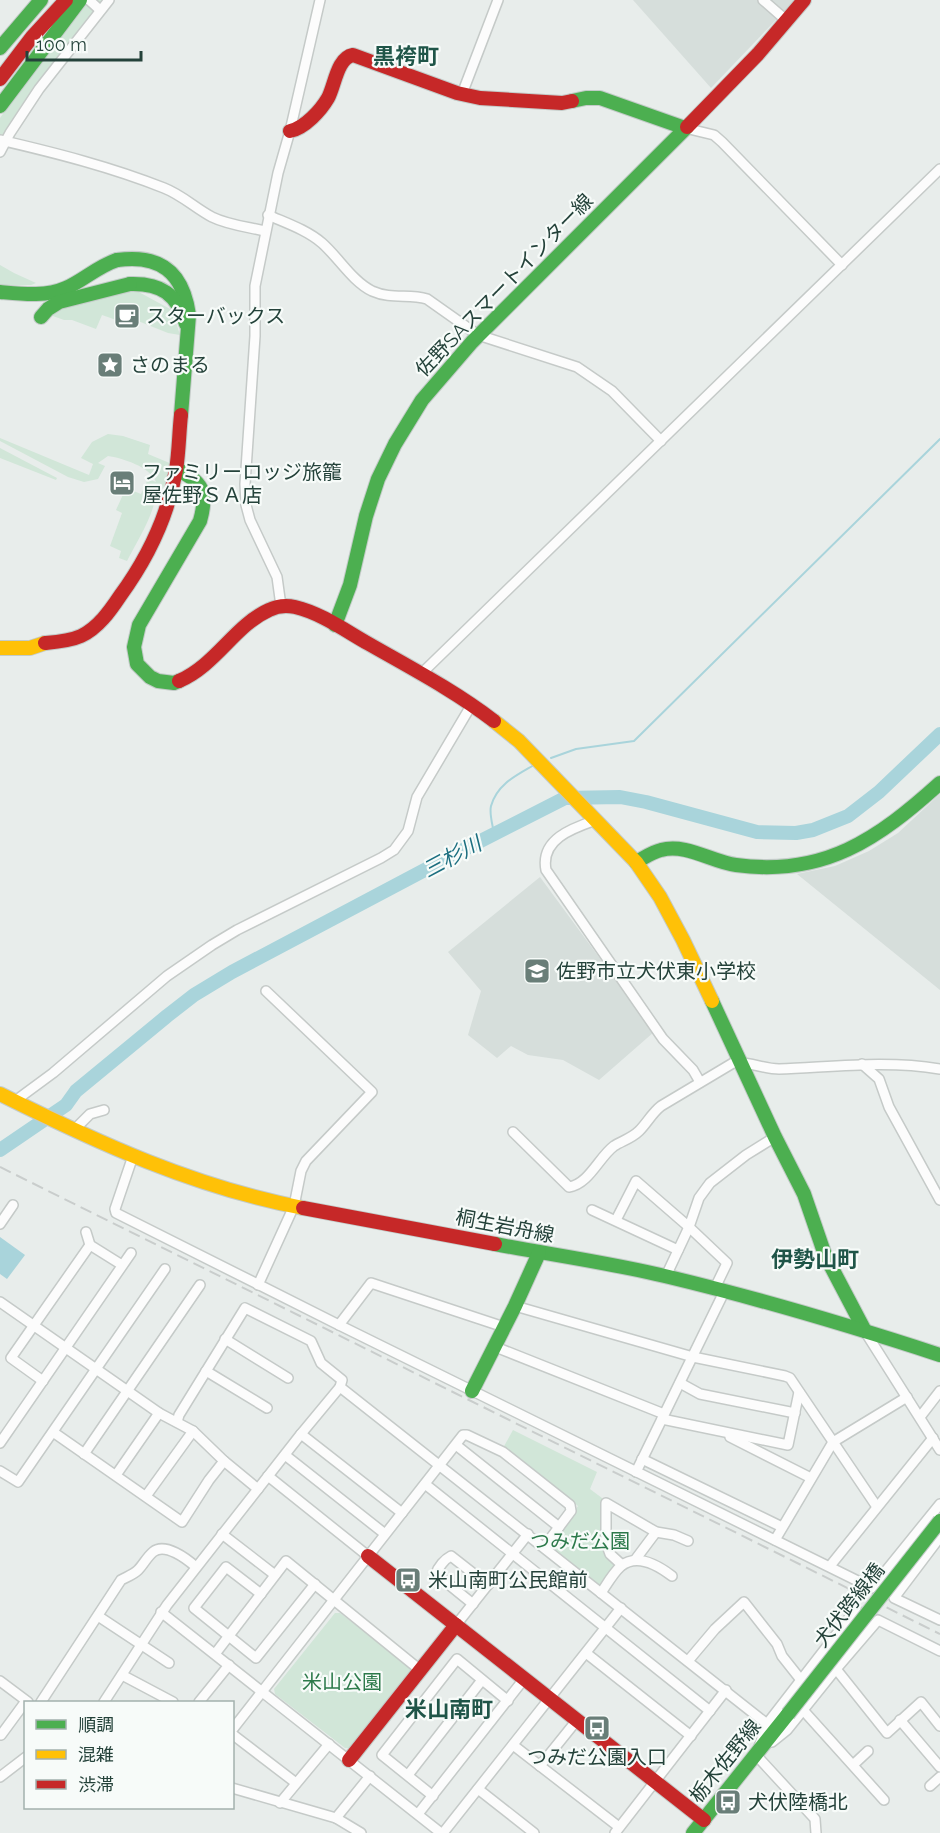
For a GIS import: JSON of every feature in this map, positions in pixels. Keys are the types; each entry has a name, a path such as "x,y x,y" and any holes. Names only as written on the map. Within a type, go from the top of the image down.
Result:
{"main road":[{"path":"0,48 41,0"},
{"path":"0,79 32,37 66,0"},
{"path":"0,106 80,0"},
{"name":"佐野SAスマートインター線","path":"335,625 351,583 372,495 390,451 435,383 478,334 745,68 804,0"},
{"path":"290,131 301,126 320,110 328,98 343,61 353,55 462,94 480,98 562,103 586,98 600,98 685,128"},
{"path":"0,292 53,293 74,284 95,269 117,260 138,257 152,259 172,273 180,282 189,305 190,319 176,469 164,516 129,584 100,622 84,634 70,640 45,643 0,642"},
{"path":"41,317 59,302 142,283 164,290 174,298 184,317 188,332"},
{"path":"176,469 187,473 200,484 205,504 200,521 139,624 134,655 142,671 158,681 174,683 182,680 201,669 257,616 281,606 295,607 321,617 422,674 472,704 519,741 636,862 649,879 673,920 807,1203 825,1255 864,1331"},
{"path":"0,648 30,648 45,643"},
{"path":"636,862 666,848 733,865 765,868 795,867 816,862 851,850 873,838 906,814 940,783"},
{"path":"0,1094 18,1103"},
{"name":"桐生岩舟線","path":"18,1103 133,1156 186,1176 250,1195 294,1206 666,1276 720,1289 940,1355"},
{"path":"472,1391 539,1253"},
{"name":"犬伏跨線橋","path":"788,1714 940,1521"},
{"path":"368,1556 704,1820"},
{"path":"349,1760 456,1625"},
{"name":"栃木佐野線","path":"693,1833 788,1714"}],"street":[{"path":"89,0 100,10"},
{"path":"0,152 3,141 39,89 109,0"},
{"path":"281,606 277,577 250,520 246,505 255,336 255,286 268,215 320,0"},
{"path":"462,94 498,0"},
{"path":"763,0 787,21"},
{"path":"685,128 714,135 842,265"},
{"path":"3,141 113,170 179,195 219,220 266,231"},
{"path":"422,674 940,169"},
{"path":"268,215 309,233 321,242 351,274 368,288 386,297 419,296 427,299 478,334 578,367 612,392 661,441"},
{"path":"18,1103 167,976 212,945 394,850 408,831 417,797 472,704"},
{"path":"596,820 558,837 544,862 546,870 663,1039 693,1070 700,1082"},
{"path":"258,1285 294,1206 301,1171 306,1161 372,1092 266,991"},
{"path":"513,1132 569,1187 575,1186 614,1146 640,1130 661,1106 733,1063 741,1062 775,1069 862,1064 891,1064 940,1069"},
{"path":"862,1064 879,1079 889,1107 940,1200"},
{"path":"70,1128 90,1114 104,1110"},
{"path":"666,1276 689,1227 699,1198 710,1183 746,1155 775,1137"},
{"path":"133,1156 115,1209 116,1213 872,1588 940,1504"},
{"path":"616,1220 636,1181 727,1263 720,1289 693,1358 636,1472"},
{"path":"0,1224 13,1205"},
{"path":"592,1210 678,1250"},
{"path":"86,1232 90,1245 122,1265"},
{"path":"43,1382 11,1358 90,1245"},
{"path":"0,1443 3,1431 43,1382 131,1253"},
{"path":"0,1471 18,1482 165,1269"},
{"path":"339,1325 371,1283 504,1327"},
{"path":"84,1454 200,1285"},
{"path":"0,1302 159,1413 193,1431 258,1489"},
{"path":"515,1306 693,1358 789,1378 877,1507"},
{"path":"105,1701 161,1612 340,1387 342,1380 321,1363 311,1341 245,1308 179,1414 177,1422"},
{"path":"864,1331 940,1450"},
{"path":"225,1339 288,1377"},
{"path":"493,1346 663,1417 788,1445 799,1392"},
{"path":"206,1371 267,1408"},
{"path":"680,1383 700,1394 795,1413"},
{"path":"340,1387 767,1724"},
{"path":"920,1417 940,1391"},
{"path":"775,1540 833,1442 907,1397"},
{"path":"116,1475 159,1413"},
{"path":"146,1496 193,1431"},
{"path":"718,1431 811,1478"},
{"path":"53,1432 182,1522 225,1461"},
{"path":"301,1434 402,1513"},
{"path":"234,1727 463,1435 503,1452 570,1505 571,1511 544,1547"},
{"path":"830,1566 933,1438"},
{"path":"456,1445 559,1527"},
{"path":"285,1455 385,1534"},
{"path":"642,1459 782,1527"},
{"path":"268,1476 368,1556"},
{"path":"426,1484 710,1711"},
{"path":"621,1565 610,1554 606,1543 606,1503 656,1532 674,1535 688,1542"},
{"path":"636,1560 656,1532"},
{"path":"222,1534 275,1575"},
{"path":"456,1625 528,1534"},
{"path":"940,1538 894,1598 940,1620"},
{"path":"42,1701 121,1580 136,1572 154,1551 159,1549 182,1555 196,1567"},
{"path":"473,1604 436,1574 447,1558 451,1556 488,1585"},
{"path":"601,1593 621,1565 636,1560 656,1565 672,1576"},
{"path":"215,1654 286,1561 420,1670"},
{"path":"261,1594 226,1567 194,1608 256,1658 315,1584"},
{"path":"688,1661 715,1629 744,1602 777,1644 782,1656 801,1680"},
{"path":"161,1612 442,1833 621,1608"},
{"path":"756,1755 767,1724 856,1609"},
{"path":"98,1616 169,1663"},
{"path":"756,1755 787,1730 878,1620 940,1651"},
{"path":"586,1653 691,1736"},
{"path":"433,1796 382,1755 457,1659 508,1701"},
{"path":"200,1701 229,1665"},
{"path":"836,1669 886,1733 921,1702 940,1726"},
{"path":"122,1675 171,1701"},
{"path":"418,1814 525,1679"},
{"path":"408,1775 483,1680"},
{"path":"0,1681 26,1701"},
{"path":"513,1745 617,1830 726,1690"},
{"path":"0,1735 24,1706"},
{"path":"803,1710 884,1800"},
{"path":"540,1766 577,1720"},
{"path":"900,1720 940,1767"},
{"path":"234,1736 296,1783"},
{"path":"280,1803 329,1744"},
{"path":"853,1765 867,1751"},
{"path":"756,1755 815,1819 816,1833"},
{"path":"0,1777 24,1759"},
{"path":"336,1818 370,1776"},
{"path":"930,1786 940,1777"},
{"path":"234,1789 336,1818 361,1833"},
{"path":"478,1789 534,1833"}],"shaded area":[{"path":"633,0 795,0 711,88"},
{"path":"940,794 940,990 797,874 835,866 869,851 898,833"},
{"name":"佐野市立犬伏東小学校","path":"540,877 654,1032 599,1080 563,1060 528,1055 511,1046 497,1058 468,1035 481,991 448,952"}],"green space":[{"path":"90,0 106,0 4,138 0,138 0,118"},
{"path":"0,265 14,273 36,283 0,285"},
{"path":"135,290 172,310 180,335 168,333 133,319 135,312 124,308 119,321 102,315 96,329 50,315 69,305 91,298"},
{"path":"108,434 123,436 150,445 148,454 172,464 163,489 156,484 151,513 127,561 119,558 121,551 110,546 122,513 116,510 126,488 141,494 148,479 156,482 148,472 128,461 108,456 98,463 105,466 98,479 84,482 68,477 0,441 0,438 89,475 93,464 81,458 92,442"},
{"path":"0,448 57,478 56,480 0,458"},
{"name":"つみだ公園","path":"513,1430 597,1472 590,1489 602,1498 603,1545 616,1569 602,1587 549,1547 578,1506 503,1448"},
{"name":"米山公園","path":"335,1613 340,1613 410,1667 410,1674 350,1748 345,1748 275,1694 274,1689"}],"water":[{"path":"0,1237 25,1255 7,1279 0,1274"}],"waterway":[{"path":"551,758 576,749 634,741 940,439"},
{"name":"三杉川","path":"0,1150 66,1105 76,1091 194,995 232,972 565,798 620,797 757,832 796,833 813,830 848,816 879,792 940,734"},
{"path":"494,834 490,813 494,798 508,781 534,765"}],"railway":[{"path":"0,1167 940,1634"}],"traffic: fast":[{"path":"0,48 41,0"},
{"path":"0,106 80,0"},
{"path":"572,101 600,98 685,128"},
{"path":"335,625 350,585 366,516 378,479 395,444 422,400 472,342 687,127"},
{"path":"117,260 146,260 157,263 167,269 181,287 189,315 181,415"},
{"path":"0,292 34,294 58,291 117,260"},
{"path":"130,284 151,286 166,292 178,305 186,324"},
{"path":"41,317 59,302 130,284"},
{"path":"176,469 192,478 201,489 203,503 200,521 139,625 134,647 137,664 150,677 158,681 174,683 179,681"},
{"path":"636,862 654,852 670,849 689,851 736,865 767,867 796,865 823,859 871,837 940,783"},
{"path":"712,1001 804,1194 825,1255 865,1331"},
{"path":"495,1244 626,1267 703,1285 806,1313 940,1355"},
{"path":"472,1391 539,1253"},
{"path":"788,1714 940,1521"},
{"path":"693,1833 788,1714"}],"traffic: slow":[{"path":"0,648 30,648 45,643"},
{"path":"494,721 519,741 636,862 660,897 712,1001"},
{"path":"0,1094 73,1130 147,1162 223,1188 303,1208"}],"traffic: jam":[{"path":"0,79 32,37 66,0"},
{"path":"687,127 758,54 804,0"},
{"path":"290,131 307,122 321,108 328,98 343,61 353,55 457,93 480,98 562,103 572,101"},
{"path":"45,643 72,639 93,628 103,619 139,567 168,504 177,463 181,415"},
{"path":"179,681 204,665 257,617 275,608 292,606 314,613 333,623 448,690 494,721"},
{"path":"303,1208 495,1244"},
{"path":"368,1556 704,1820"},
{"path":"349,1760 456,1625"}],"place":[{"name":"スターバックス","path":"127,316"},
{"name":"さのまる","path":"110,365"},
{"name":"ファミリーロッジ旅籠 屋佐野ＳＡ店","path":"122,483"},
{"name":"佐野市立犬伏東小学校","path":"537,971"},
{"name":"米山南町公民館前","path":"408,1580"},
{"name":"つみだ公園入口","path":"597,1728"},
{"name":"犬伏陸橋北","path":"728,1802"}],"district":[{"name":"黒袴町","path":"406,56"},
{"name":"伊勢山町","path":"815,1259"},
{"name":"米山南町","path":"449,1709"}]}
